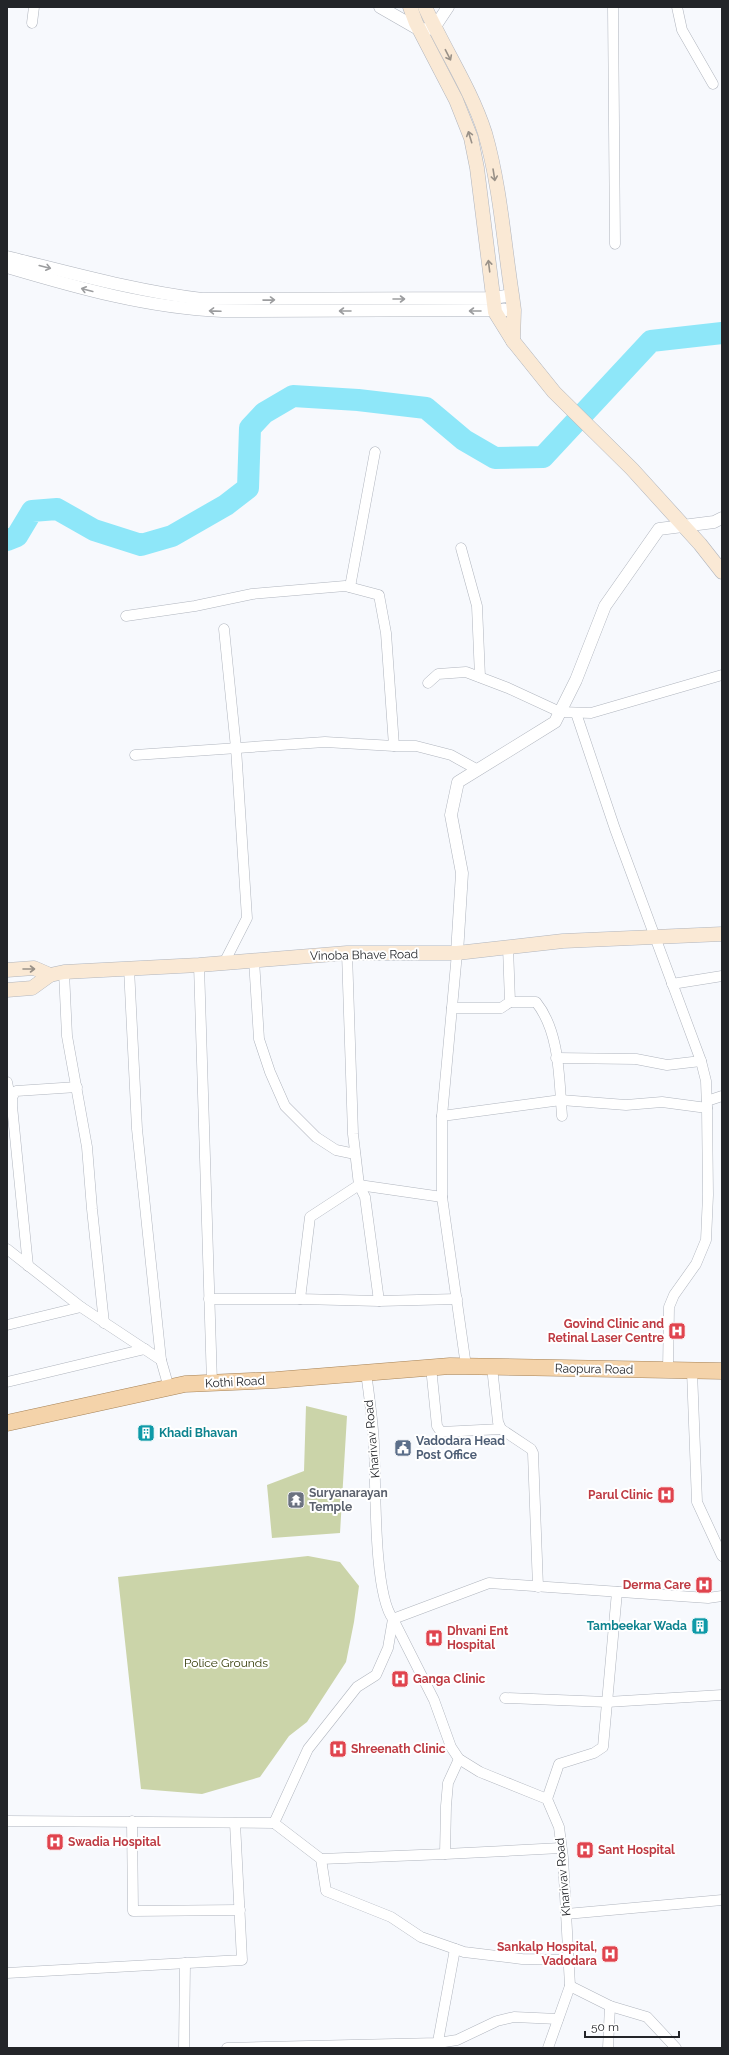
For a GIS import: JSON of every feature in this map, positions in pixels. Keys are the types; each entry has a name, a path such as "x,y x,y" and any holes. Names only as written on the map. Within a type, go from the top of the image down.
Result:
{"main road":[{"path":"408,8 456,100 471,138 477,168 494,305 513,341 554,392 602,439 684,526 722,572"},
{"path":"426,9 434,28 473,103 485,133 493,169 514,310 513,341"},
{"name":"Vinoba Bhave Road","path":"7,970 34,968 50,974 129,968 199,965 347,953 458,953 564,941 722,934"},
{"path":"7,990 32,988 50,974"},
{"name":"Raopura Road","path":"466,1366 722,1371"},
{"name":"Kothi Road","path":"7,1423 185,1384 431,1367 466,1366"}],"street":[{"path":"32,23 34,7"},
{"path":"380,7 420,30 434,28 448,7"},
{"path":"408,8 426,9 448,7"},
{"path":"613,7 615,244"},
{"path":"677,7 682,30 713,84"},
{"path":"7,257 185,303 222,311 494,305 514,310"},
{"path":"7,267 128,300 185,303"},
{"path":"494,305 512,296"},
{"path":"350,587 375,452"},
{"path":"466,1366 442,1196 442,1116 458,953 462,873 451,815 458,782 555,722 576,680 605,606 659,529 714,522 722,518"},
{"path":"461,548 477,606 480,677"},
{"path":"126,616 195,606 252,594 345,586 379,596 386,633 394,746"},
{"path":"224,629 236,748 247,918 224,963"},
{"path":"428,683 438,674 466,672 508,688 560,712 591,713 722,675"},
{"path":"576,713 615,829 701,1061 706,1081 708,1195 706,1240 696,1264 674,1295 669,1307 668,1370"},
{"path":"135,755 325,742 416,746 451,755 478,770"},
{"path":"508,947 510,1002"},
{"path":"347,953 355,1154 359,1185 365,1197 379,1301"},
{"path":"254,960 259,1038 270,1072 285,1106 316,1137 336,1150 355,1154"},
{"path":"199,965 212,1383"},
{"path":"129,968 137,1129 161,1360 170,1388"},
{"path":"64,972 67,1036 87,1147 104,1323"},
{"path":"672,984 722,976"},
{"path":"452,1008 501,1008 510,1002 536,1002 547,1019 553,1038 562,1116"},
{"path":"556,1058 636,1059 667,1065 701,1061"},
{"path":"7,1082 12,1106"},
{"path":"28,1266 12,1097 16,1091 77,1087"},
{"path":"442,1116 561,1100 626,1105 662,1102 707,1104 722,1096"},
{"path":"300,1299 310,1217 359,1185 442,1196"},
{"path":"7,1249 81,1307 161,1360"},
{"path":"209,1300 300,1299 379,1301 457,1299"},
{"path":"7,1325 81,1307"},
{"path":"7,1382 145,1349"},
{"path":"492,1366 498,1422 501,1428 531,1449 533,1454 538,1587"},
{"path":"431,1367 437,1426 441,1432 501,1428"},
{"path":"692,1371 697,1502 722,1556"},
{"name":"Kharivav Road","path":"366,1372 374,1435 379,1562 387,1612 393,1619 434,1700 451,1747 458,1759"},
{"path":"274,1823 308,1748 357,1687 376,1675 388,1648 393,1619 489,1583 708,1598 722,1596"},
{"path":"445,1854 448,1783 458,1759 485,1775 547,1799 560,1764 594,1753 603,1747 617,1592"},
{"path":"505,1698 607,1702 722,1695"},
{"name":"Kharivav Road","path":"547,1799 558,1827 561,1848 570,1986 548,2048"},
{"path":"7,1821 274,1823 321,1859 561,1848"},
{"path":"132,1821 133,1911 240,1910"},
{"path":"7,1973 242,1960 235,1823"},
{"path":"321,1859 326,1891 391,1917 422,1937 464,1952 522,1959 569,1960"},
{"path":"566,1914 722,1900"},
{"path":"438,2045 455,1949"},
{"path":"184,2048 185,1964"},
{"path":"570,1986 610,2006 647,2017 676,2048"},
{"path":"608,2048 610,2006"},
{"path":"227,2048 438,2045 457,2040 503,2020 514,2018 558,2019"}],"green space":[{"path":"306,1406 347,1416 340,1533 272,1538 267,1485 304,1471"},
{"name":"Police Grounds","path":"308,1556 340,1562 359,1586 346,1662 307,1722 289,1736 260,1777 202,1794 141,1789 118,1577"}],"waterway":[{"path":"7,540 17,536 32,511 57,509 94,530 141,545 172,536 226,505 248,488 250,428 264,413 293,396 358,400 426,408 464,440 495,458 543,457 651,341 722,333"}],"place":[{"name":"Govind Clinic and Retinal Laser Centre","path":"677,1331"},
{"name":"Khadi Bhavan","path":"146,1433"},
{"name":"Vadodara Head Post Office","path":"403,1448"},
{"name":"Parul Clinic","path":"666,1495"},
{"name":"Suryanarayan Temple","path":"296,1500"},
{"name":"Derma Care","path":"704,1585"},
{"name":"Tambeekar Wada","path":"700,1626"},
{"name":"Dhvani Ent Hospital","path":"434,1638"},
{"name":"Ganga Clinic","path":"400,1679"},
{"name":"Shreenath Clinic","path":"338,1749"},
{"name":"Swadia Hospital","path":"55,1842"},
{"name":"Sant Hospital","path":"585,1850"},
{"name":"Sankalp Hospital, Vadodara","path":"610,1954"}]}
